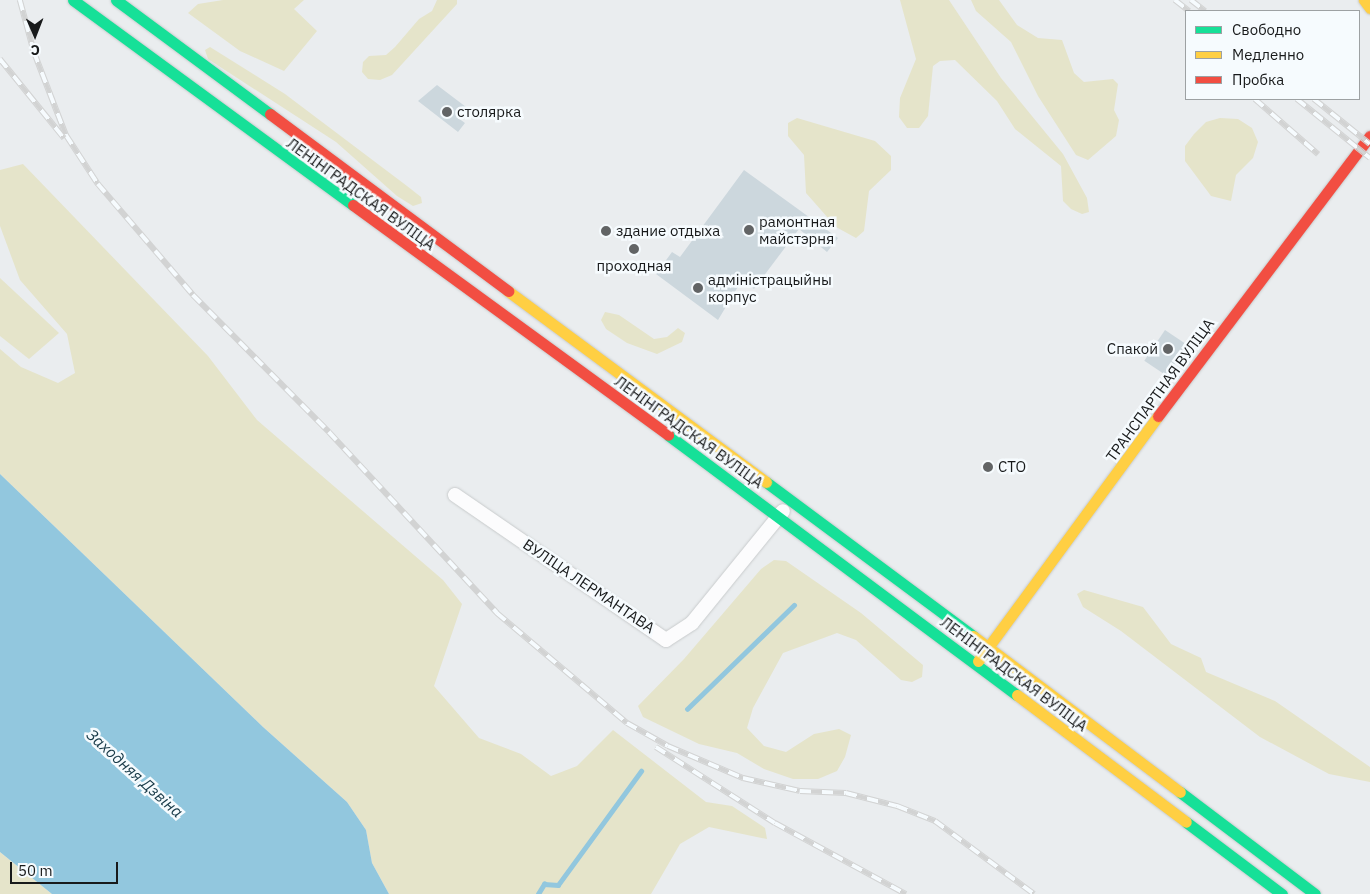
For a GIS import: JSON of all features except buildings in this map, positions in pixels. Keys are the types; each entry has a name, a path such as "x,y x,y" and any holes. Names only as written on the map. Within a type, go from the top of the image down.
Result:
{"main road":[{"name":"ЛЕНІНГРАДСКАЯ ВУЛІЦА","path":"73,0 136,48 779,516 1282,894"},
{"name":"ЛЕНІНГРАДСКАЯ ВУЛІЦА","path":"116,0 988,647 1315,894"},
{"path":"1364,0 1370,8"},
{"name":"ТРАНСПАРТНАЯ ВУЛІЦА","path":"976,664 1266,268 1370,136"}],"street":[{"path":"136,48 154,29"},
{"path":"542,344 556,327"},
{"name":"ВУЛІЦА ЛЕРМАНТАВА","path":"455,495 666,640 692,623 792,501"}],"green space":[{"path":"223,0 304,0 294,9 317,31 284,71 240,51 188,13 198,4"},
{"path":"437,0 457,0 457,4 392,75 380,80 368,79 362,72 363,62 369,56 386,55 419,19 432,11"},
{"path":"900,0 949,0 1001,78 1063,154 1087,198 1089,212 1082,214 1071,209 1063,201 1061,166 1015,129 997,101 955,60 940,61 933,66 928,116 919,128 907,128 899,117 900,98 916,59"},
{"path":"971,0 999,0 1017,25 1038,38 1062,40 1074,73 1084,82 1113,79 1118,84 1114,110 1119,120 1116,136 1088,160 1076,155 1038,96 1011,42 976,11"},
{"path":"210,47 285,94 421,197 422,203 413,206 397,196 336,142 208,59 205,50"},
{"path":"797,118 875,141 891,156 891,170 869,191 864,231 856,238 836,227 806,193 804,155 788,136 788,123"},
{"path":"1220,118 1238,119 1252,128 1258,142 1253,158 1236,175 1231,201 1211,196 1185,161 1185,146 1194,134 1206,122"},
{"path":"23,164 208,356 257,420 443,580 462,604 434,686 479,738 521,754 551,776 577,766 613,730 706,802 732,806 765,828 767,839 709,827 680,844 651,894 389,894 372,863 366,830 347,802 263,727 0,474 0,349 21,367 58,383 75,373 67,334 20,280 0,226 0,170"},
{"path":"0,278 59,333 29,359 0,336"},
{"path":"605,312 619,315 654,339 667,337 678,328 685,333 682,342 657,354 627,343 606,329 601,320"},
{"path":"774,560 786,561 861,613 923,665 922,677 912,682 901,680 856,640 837,633 783,653 753,708 747,728 764,746 786,752 814,734 839,729 851,735 845,757 837,771 818,779 793,779 764,769 737,753 699,744 643,717 638,706 684,659 761,569"},
{"path":"1084,590 1143,607 1171,644 1201,658 1206,672 1275,701 1370,767 1370,782 1329,774 1260,737 1121,631 1083,607 1077,594"},
{"path":"0,852 27,874 52,894 0,894"}],"water":[{"name":"Заходняя Дзвіна","path":"0,474 263,727 347,802 366,830 372,863 389,894 52,894 0,852"}],"waterway":[{"path":"687,709 794,605"},
{"path":"538,894 544,884 558,885 641,771"}],"railway":[{"path":"20,0 34,52 66,135 98,184 193,295 329,432 497,613 627,723 668,746 743,778 800,791 846,793 897,806 935,821 1034,894"},
{"path":"1175,0 1188,10"},
{"path":"1191,0 1204,10"},
{"path":"0,59 64,138"},
{"path":"1256,100 1318,154"},
{"path":"1298,100 1370,158"},
{"path":"1315,100 1370,144"},
{"path":"656,747 775,823 906,894"}],"traffic: fast":[{"path":"73,0 353,205"},
{"path":"116,0 270,114"},
{"path":"668,435 1017,695"},
{"path":"766,482 973,636"},
{"path":"1180,792 1315,894"},
{"path":"1186,822 1282,894"}],"traffic: slow":[{"path":"1364,0 1370,8"},
{"path":"508,291 766,482"},
{"path":"978,661 1158,416"},
{"path":"973,636 1180,792"},
{"path":"1017,695 1186,822"}],"traffic: jam":[{"path":"270,114 508,291"},
{"path":"1158,416 1370,136"},
{"path":"353,205 668,435"}],"place":[{"name":"столярка","path":"447,112"},
{"name":"рамонтная майстэрня","path":"749,230"},
{"name":"здание отдыха","path":"606,231"},
{"name":"проходная","path":"634,249"},
{"name":"адміністрацыйны корпус","path":"698,288"},
{"name":"Спакой","path":"1168,349"},
{"name":"СТО","path":"988,467"}]}
